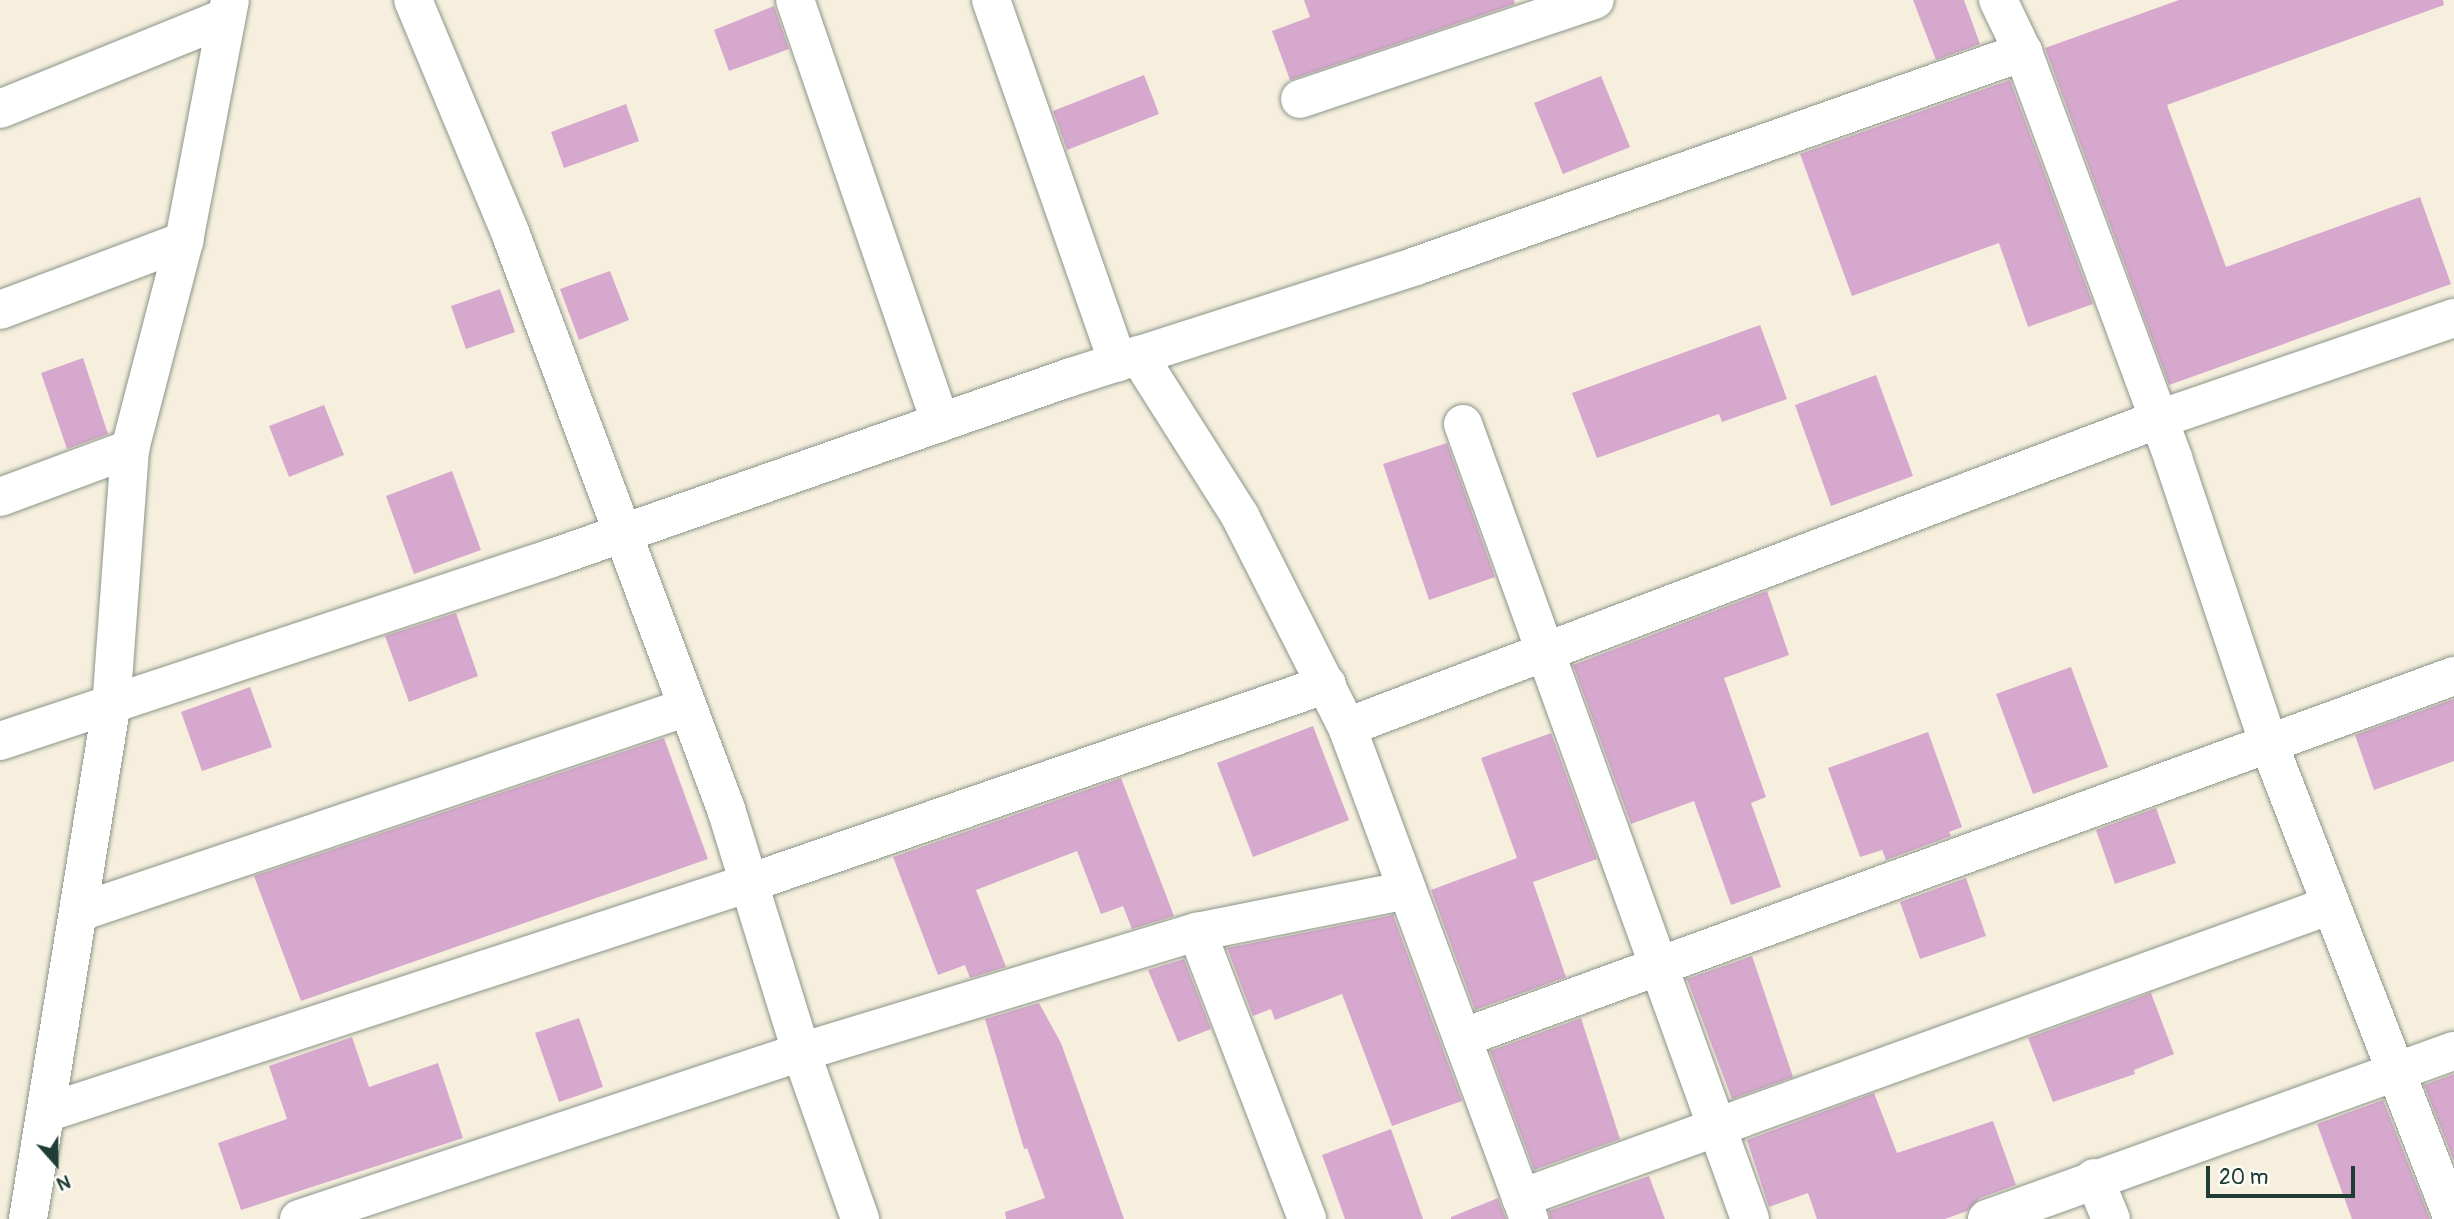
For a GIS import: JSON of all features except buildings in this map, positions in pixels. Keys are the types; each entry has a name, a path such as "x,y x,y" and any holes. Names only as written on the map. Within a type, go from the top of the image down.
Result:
{"street":[{"path":"413,0 510,232 752,882 801,1052 860,1219"},
{"path":"795,0 941,423"},
{"path":"991,0 1128,358 1240,516 1347,727 1525,1208 1716,1128 2331,905"},
{"path":"1300,99 1595,0"},
{"path":"1998,0 2023,52 2159,419 2268,742 2453,1219"},
{"path":"0,109 227,9"},
{"path":"28,1219 80,912 111,708 130,449 184,241 227,9"},
{"path":"0,741 111,708 1128,358 1416,266 2023,52"},
{"path":"0,310 184,241"},
{"path":"1347,727 2159,419 2454,318"},
{"path":"1463,424 1750,1219"},
{"path":"0,496 130,449"},
{"path":"1462,1038 2268,742 2454,677"},
{"path":"46,1113 752,882 1327,684"},
{"path":"80,912 687,707"},
{"path":"299,1219 801,1052 1197,932 1407,890"},
{"path":"1197,932 1307,1219"},
{"path":"1987,1219 2094,1178 2454,1051"},
{"path":"2094,1178 2111,1219"}]}
